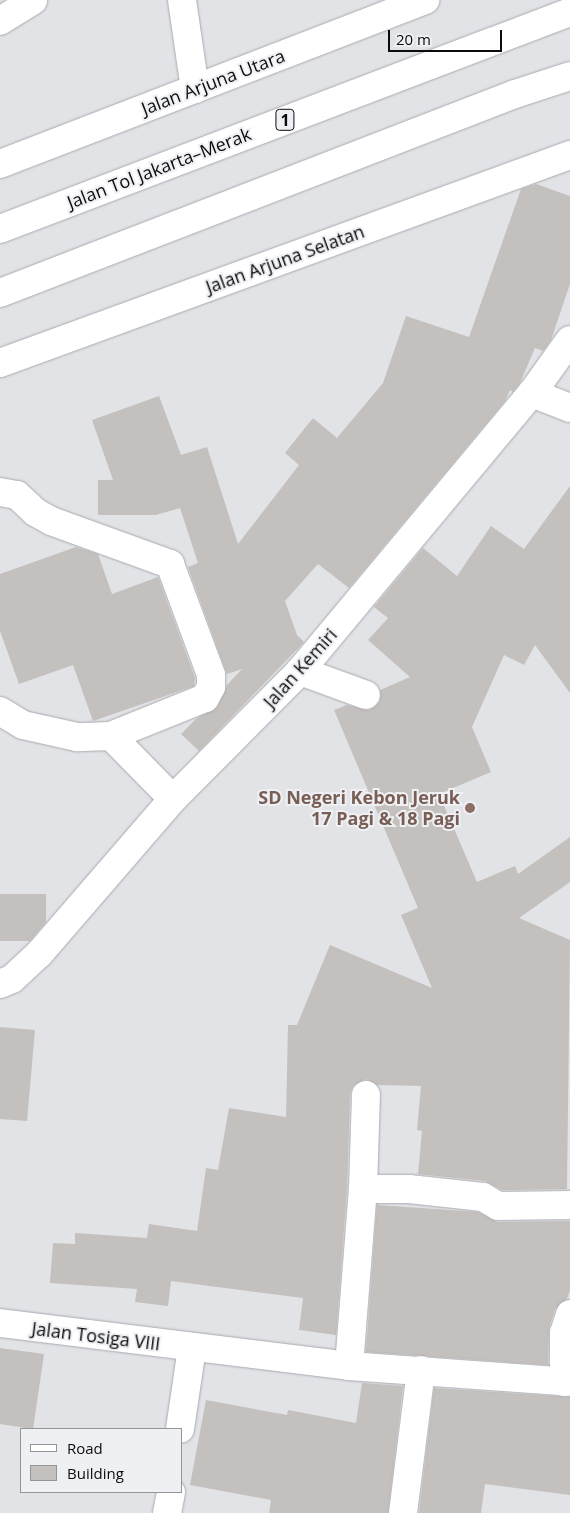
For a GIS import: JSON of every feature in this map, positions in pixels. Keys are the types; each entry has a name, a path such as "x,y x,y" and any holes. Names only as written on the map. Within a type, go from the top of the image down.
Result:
{"main road":[{"path":"0,20 33,0"},
{"path":"182,0 195,89"},
{"name":"Jalan Arjuna Utara","path":"0,164 425,0"},
{"name":"Jalan Tol Jakarta–Merak","path":"0,229 570,12"},
{"path":"0,293 515,94 570,76"},
{"name":"Jalan Arjuna Selatan","path":"0,362 570,155"},
{"name":"Jalan Kemiri","path":"6,982 39,954 173,799 300,671 532,393 570,340"},
{"path":"532,393 570,408"},
{"path":"0,492 17,495 35,512 51,522 158,558 170,564 176,574 211,675 211,687 205,698 111,736 77,737 23,725 0,711"},
{"path":"300,671 366,696"},
{"path":"111,736 173,799"},
{"path":"349,1366 363,1189 366,1095"},
{"path":"363,1189 409,1189 483,1197 498,1206 570,1205"},
{"path":"567,1382 564,1333 570,1314"},
{"name":"Jalan Tosiga VIII","path":"0,1323 349,1366 567,1382"},
{"path":"180,1428 192,1348"},
{"path":"403,1513 421,1370"},
{"path":"167,1513 171,1493"}],"building":[{"path":"536,184 570,196 570,284 551,340 543,351 535,348 520,383 513,392 510,390 505,401 349,588 318,564 285,601 297,635 304,642 199,751 181,734 196,719 218,706 227,685 242,669 227,674 188,567 198,563 180,508 156,515 98,515 98,480 113,480 92,420 159,396 181,455 207,447 238,544 299,465 285,453 313,418 337,438 383,383 406,316 469,337 521,189"},
{"path":"570,486 570,693 535,645 524,665 504,655 472,727 491,772 439,794 477,882 515,866 518,874 570,837 570,882 519,918 570,940 567,1189 502,1190 485,1181 418,1174 422,1131 417,1130 421,1086 377,1085 366,1079 353,1086 350,1094 347,1188 336,1335 299,1330 303,1298 171,1281 168,1306 135,1302 137,1289 50,1283 53,1243 75,1244 75,1233 147,1238 149,1224 197,1231 206,1168 218,1170 229,1108 286,1117 288,1025 297,1025 330,945 432,988 401,915 418,908 334,710 347,705 369,710 380,701 380,690 410,677 368,640 388,618 374,607 423,548 457,576 491,526 524,549"},
{"path":"76,547 98,554 112,594 158,577 195,678 194,686 93,721 73,665 19,684 0,631 0,574"},
{"path":"0,894 46,894 46,922 30,941 0,941"},
{"path":"0,1027 35,1030 27,1121 0,1119"},
{"path":"377,1205 478,1212 498,1222 570,1221 570,1290 567,1299 555,1309 549,1328 548,1365 366,1352"},
{"path":"0,1348 44,1354 33,1428 0,1424"},
{"path":"362,1383 403,1386 388,1513 269,1513 271,1500 190,1485 206,1400 287,1415 288,1410 356,1423"},
{"path":"434,1388 570,1397 570,1495 485,1484 481,1513 419,1513"}],"place":[{"name":"SD Negeri Kebon Jeruk 17 Pagi & 18 Pagi","path":"470,808"}]}
